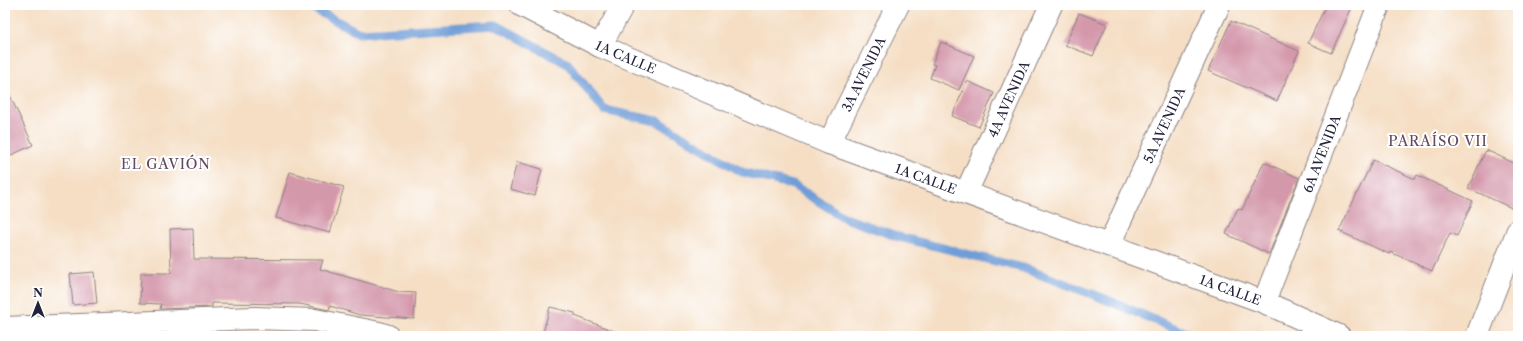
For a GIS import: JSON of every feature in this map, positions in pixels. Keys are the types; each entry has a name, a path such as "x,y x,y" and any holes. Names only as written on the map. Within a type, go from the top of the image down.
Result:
{"street":[{"name":"1A CALLE","path":"520,5 600,46 829,143 1264,302 1339,336"},
{"path":"600,46 623,5"},
{"name":"3A AVENIDA","path":"829,143 898,5"},
{"name":"4A AVENIDA","path":"966,193 1051,5"},
{"name":"5A AVENIDA","path":"1109,245 1219,5"},
{"name":"6A AVENIDA","path":"1264,302 1380,5"},
{"path":"1477,336 1518,230"},
{"path":"5,328 254,318 315,320 388,336"}],"green space":[{"path":"218,326 223,336 138,336 154,330"}],"building":[{"path":"1326,5 1353,5 1331,53 1308,43"},
{"path":"1079,13 1107,24 1093,56 1065,45"},
{"path":"1231,21 1299,51 1277,101 1208,71"},
{"path":"941,42 974,56 959,90 930,78 935,65 932,64"},
{"path":"967,81 994,93 979,127 952,116"},
{"path":"5,85 33,145 5,158"},
{"path":"1486,150 1518,165 1518,211 1468,188"},
{"path":"1373,160 1415,179 1417,175 1473,201 1457,236 1450,233 1432,271 1390,252 1389,254 1339,231"},
{"path":"517,162 542,169 535,196 510,189"},
{"path":"1264,162 1299,178 1269,254 1226,234 1238,208 1242,210"},
{"path":"290,172 344,187 330,233 276,218"},
{"path":"193,228 194,259 323,260 320,269 399,292 416,293 414,319 360,315 330,306 329,310 300,304 212,303 212,307 160,309 161,304 140,303 141,273 171,273 170,229"},
{"path":"94,272 97,303 73,305 70,274"},
{"path":"550,307 575,313 575,316 622,334 622,336 542,336"},
{"path":"211,332 211,336 160,336 160,334"}],"waterway":[{"path":"307,5 359,33 496,25 568,64 604,110 657,121 742,172 793,185 845,218 899,237 1023,268 1100,297 1193,336"}],"district":[{"name":"PARAÍSO VII","path":"1438,141"},
{"name":"EL GAVIÓN","path":"166,164"}]}
